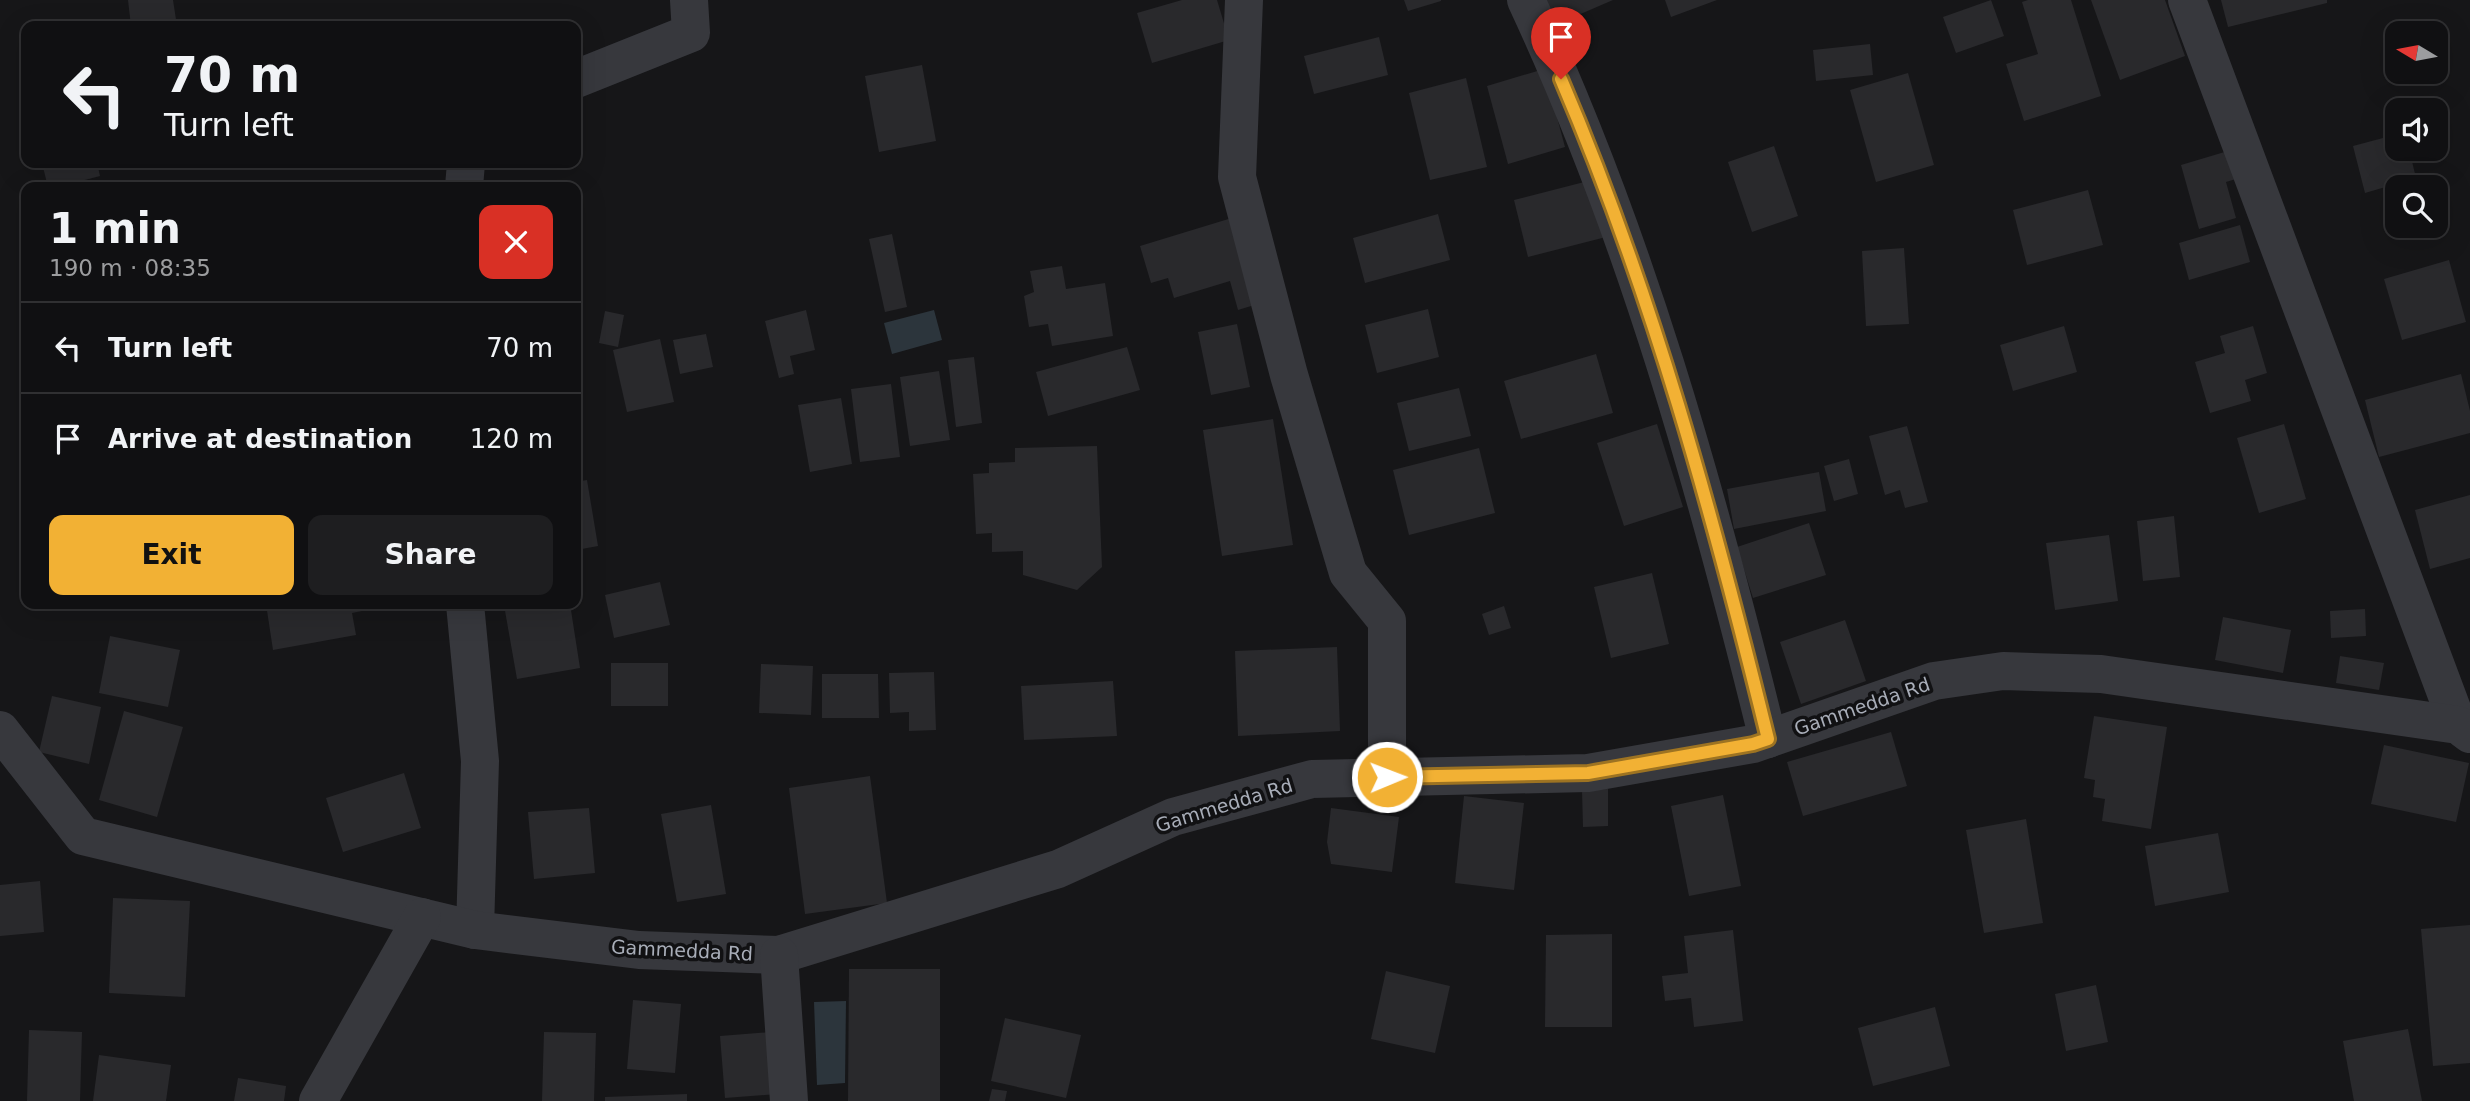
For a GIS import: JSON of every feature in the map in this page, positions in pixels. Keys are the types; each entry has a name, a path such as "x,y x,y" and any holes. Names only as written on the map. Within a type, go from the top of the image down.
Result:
{"street":[{"path":"581,77 691,33 689,0"},
{"path":"1244,0 1237,177 1289,375 1348,573 1387,621 1387,777"},
{"path":"1526,0 1592,153 1665,358 1737,612 1768,739"},
{"path":"2187,0 2464,730"},
{"path":"465,609 480,761 475,930"},
{"name":"Gammedda Rd","path":"0,730 83,836 475,930 639,950 779,955 1058,869 1173,817 1312,779 1588,773 1753,744 1934,681 2003,671 2101,674 2464,730"},
{"path":"318,1101 422,916"},
{"path":"779,955 789,1101"}],"shaded area":[{"path":"934,310 942,340 892,354 884,323"},
{"path":"846,1001 845,1083 817,1085 814,1002"}],"building":[{"path":"128,0 173,0 176,21 130,21"},
{"path":"1182,0 1217,0 1229,40 1152,63 1137,13"},
{"path":"1404,0 1441,0 1441,1 1408,11"},
{"path":"1536,0 1613,0 1548,28"},
{"path":"1665,0 1717,0 1671,17"},
{"path":"1991,0 2004,36 1956,53 1943,17"},
{"path":"2071,0 2101,96 2024,121 2006,64 2038,54 2022,2"},
{"path":"2091,0 2165,0 2185,56 2120,80"},
{"path":"2221,0 2327,0 2327,3 2228,27"},
{"path":"1379,37 1388,75 1314,94 1304,56"},
{"path":"1870,44 1873,75 1816,81 1813,50"},
{"path":"922,65 936,141 879,152 865,76"},
{"path":"1544,69 1565,147 1508,164 1487,86"},
{"path":"1908,73 1934,165 1876,182 1850,90"},
{"path":"1466,78 1487,167 1430,180 1409,93"},
{"path":"2385,137 2385,161 2412,161 2415,175 2385,175 2385,187 2365,193 2353,146"},
{"path":"1774,146 1798,216 1752,232 1728,162"},
{"path":"2238,148 2246,176 2226,182 2236,218 2199,229 2181,165"},
{"path":"43,168 98,168 100,176 77,182 47,182"},
{"path":"1592,180 1606,237 1528,257 1514,200"},
{"path":"2088,190 2103,245 2027,265 2013,210"},
{"path":"1438,214 1450,260 1365,283 1353,238"},
{"path":"1235,217 1261,303 1238,310 1230,281 1174,298 1168,278 1151,283 1140,246"},
{"path":"2240,225 2250,262 2189,280 2179,243"},
{"path":"892,234 907,307 885,312 869,239"},
{"path":"1904,248 1909,324 1866,326 1862,251"},
{"path":"2449,260 2466,322 2402,340 2384,279"},
{"path":"1062,266 1066,289 1105,283 1113,336 1052,346 1048,324 1029,327 1024,296 1034,292 1030,271"},
{"path":"1428,309 1439,357 1377,373 1365,325"},
{"path":"806,310 815,350 790,356 794,374 779,378 765,321"},
{"path":"605,311 624,315 618,347 599,343"},
{"path":"1237,324 1250,387 1211,395 1198,332"},
{"path":"2064,326 2077,372 2013,391 2000,345"},
{"path":"2253,326 2267,373 2245,380 2251,401 2210,413 2195,362 2225,353 2220,336"},
{"path":"706,334 713,367 680,374 673,340"},
{"path":"660,339 674,402 627,412 613,350"},
{"path":"1127,347 1140,390 1048,416 1036,372"},
{"path":"1596,354 1613,413 1521,439 1504,381"},
{"path":"974,357 982,423 956,427 948,360"},
{"path":"939,371 950,440 910,446 900,377"},
{"path":"2461,374 2470,411 2470,433 2379,457 2365,400"},
{"path":"891,384 900,457 860,462 851,389"},
{"path":"1459,388 1471,436 1409,451 1397,403"},
{"path":"841,398 852,464 810,472 798,405"},
{"path":"1273,419 1293,545 1222,556 1203,430"},
{"path":"1657,424 1683,507 1624,526 1597,443"},
{"path":"2284,424 2306,499 2259,513 2237,438"},
{"path":"1907,426 1928,502 1905,508 1900,490 1885,495 1869,436"},
{"path":"1097,446 1102,567 1077,590 1023,575 1023,551 992,552 992,533 976,534 973,474 989,473 989,463 1015,462 1015,448"},
{"path":"1479,448 1495,513 1409,535 1393,470"},
{"path":"1849,459 1858,494 1834,501 1824,466"},
{"path":"1819,472 1826,511 1734,529 1727,489"},
{"path":"587,480 598,546 581,549 581,481"},
{"path":"2470,495 2470,558 2430,569 2415,510"},
{"path":"2174,516 2180,577 2143,581 2137,521"},
{"path":"1809,523 1826,575 1753,598 1737,547"},
{"path":"2109,535 2118,601 2055,610 2046,543"},
{"path":"1652,573 1669,644 1611,658 1594,587"},
{"path":"660,582 670,625 614,638 605,595"},
{"path":"1504,606 1511,628 1489,635 1482,614"},
{"path":"267,609 372,609 352,613 356,635 273,650"},
{"path":"505,609 571,609 580,668 517,679"},
{"path":"2365,609 2366,636 2331,638 2330,611"},
{"path":"2223,617 2291,630 2283,673 2215,660"},
{"path":"1845,620 1866,681 1801,704 1780,642"},
{"path":"110,636 180,650 168,707 99,693"},
{"path":"1337,647 1340,731 1238,736 1235,651"},
{"path":"2340,656 2384,663 2379,690 2336,683"},
{"path":"611,663 668,663 668,706 611,706"},
{"path":"761,664 813,666 811,715 759,713"},
{"path":"934,672 936,730 909,731 909,712 890,713 889,673"},
{"path":"822,674 878,674 879,718 822,718"},
{"path":"1113,681 1117,736 1024,740 1021,686"},
{"path":"52,696 101,707 89,764 39,752"},
{"path":"124,711 183,727 157,817 99,800"},
{"path":"2094,716 2167,727 2151,829 2102,821 2105,799 2093,797 2095,780 2084,778"},
{"path":"1891,732 1907,786 1803,816 1787,762"},
{"path":"2384,745 2469,763 2456,822 2371,804"},
{"path":"404,773 421,828 343,852 326,798"},
{"path":"870,776 887,903 805,914 789,788"},
{"path":"1608,789 1608,826 1583,827 1582,790"},
{"path":"1723,795 1741,886 1689,896 1671,806"},
{"path":"1464,796 1524,803 1514,890 1455,883"},
{"path":"711,805 726,894 677,902 661,814"},
{"path":"589,808 595,873 534,879 528,812"},
{"path":"1331,808 1399,817 1392,872 1331,864 1327,842"},
{"path":"2026,819 2043,923 1984,933 1966,830"},
{"path":"2218,833 2229,892 2155,906 2145,846"},
{"path":"40,881 44,932 0,936 0,885"},
{"path":"113,898 190,901 185,997 109,993"},
{"path":"2470,925 2470,1063 2433,1066 2421,929"},
{"path":"1733,930 1743,1021 1694,1027 1691,998 1665,1001 1662,976 1688,973 1684,936"},
{"path":"1612,934 1612,1027 1545,1027 1546,935"},
{"path":"849,969 940,969 940,1101 848,1101"},
{"path":"1386,971 1450,986 1435,1053 1371,1039"},
{"path":"2096,985 2108,1042 2066,1051 2055,994"},
{"path":"633,1000 681,1004 675,1073 627,1069"},
{"path":"1935,1007 1950,1066 1873,1086 1858,1028"},
{"path":"1005,1018 1081,1035 1066,1098 991,1081"},
{"path":"2408,1029 2422,1101 2354,1101 2343,1041"},
{"path":"29,1030 82,1032 80,1101 27,1101"},
{"path":"544,1032 596,1033 594,1101 542,1101"},
{"path":"772,1032 777,1094 725,1098 720,1036"},
{"path":"99,1055 171,1065 166,1101 93,1101"},
{"path":"238,1078 286,1086 284,1101 234,1101"},
{"path":"992,1089 1007,1091 1005,1101 989,1101"},
{"path":"687,1094 687,1101 605,1101 605,1097"}],"route":[{"path":"1387,777 1588,773 1753,744 1768,739 1737,612 1665,358 1592,153 1561,79"}]}
